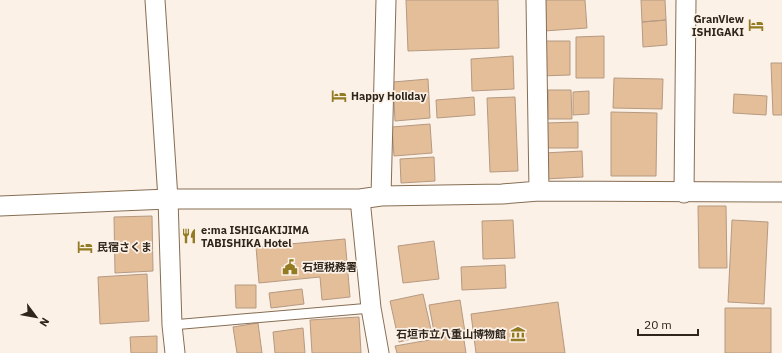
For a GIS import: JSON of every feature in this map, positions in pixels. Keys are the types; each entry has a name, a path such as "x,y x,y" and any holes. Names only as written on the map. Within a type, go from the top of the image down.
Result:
{"street":[{"path":"155,0 168,199 172,325 175,353"},
{"path":"381,196 386,0"},
{"path":"536,0 539,192"},
{"path":"684,193 686,0"},
{"path":"0,206 168,199 360,199 381,196 539,192 782,192"},
{"path":"360,199 371,308 379,353"}],"lane":[{"path":"172,325 371,308"}],"building":[{"path":"406,0 498,0 499,48 408,51"},
{"path":"542,0 585,0 587,28 544,31"},
{"path":"641,0 665,0 666,20 642,22"},
{"path":"666,20 667,45 643,47 642,22"},
{"path":"604,36 604,78 576,78 576,37"},
{"path":"539,41 570,41 570,75 539,76"},
{"path":"513,56 514,89 472,91 471,59"},
{"path":"771,63 782,63 782,115 773,115"},
{"path":"614,78 663,79 662,109 613,108"},
{"path":"428,79 430,118 395,121 393,82"},
{"path":"548,90 571,90 572,119 548,119"},
{"path":"589,91 589,114 573,115 573,92"},
{"path":"734,94 767,96 766,115 733,113"},
{"path":"474,97 475,115 437,118 436,100"},
{"path":"515,97 518,171 490,172 487,98"},
{"path":"611,112 657,113 656,176 611,176"},
{"path":"578,122 578,148 547,148 546,123"},
{"path":"430,124 432,153 394,156 392,127"},
{"path":"582,151 583,177 545,179 544,153"},
{"path":"434,157 435,181 401,183 400,159"},
{"path":"698,206 726,206 727,268 699,268"},
{"path":"152,216 153,271 115,273 114,217"},
{"path":"513,220 515,258 483,259 482,221"},
{"path":"732,220 768,222 764,304 728,302"},
{"path":"345,239 350,297 322,300 320,277 259,283 256,247"},
{"path":"434,241 439,279 403,283 398,246"},
{"path":"505,265 506,288 462,290 461,267"},
{"path":"147,274 149,321 100,324 98,277"},
{"path":"235,285 256,285 256,308 236,308"},
{"path":"302,289 304,304 271,308 269,293"},
{"path":"423,294 432,334 399,342 390,301"},
{"path":"460,300 465,332 435,337 429,305"},
{"name":"石垣市立八重山博物館","path":"558,302 565,353 476,353 471,314"},
{"path":"725,308 771,308 771,353 725,353"},
{"path":"359,317 361,353 312,353 310,320"},
{"path":"258,323 262,353 237,353 233,327"},
{"path":"303,328 305,353 275,353 273,332"},
{"path":"463,334 466,353 397,353 395,346"},
{"path":"157,336 157,353 131,353 130,337"}],"place":[{"name":"GranView ISHIGAKI","path":"756,25"},
{"name":"Happy Holiday","path":"339,96"},
{"name":"e:ma ISHIGAKIJIMA TABISHIKA Hotel","path":"189,236"},
{"name":"民宿さくま","path":"85,247"},
{"name":"石垣税務署","path":"290,267"},
{"name":"石垣市立八重山博物館","path":"518,334"}]}
